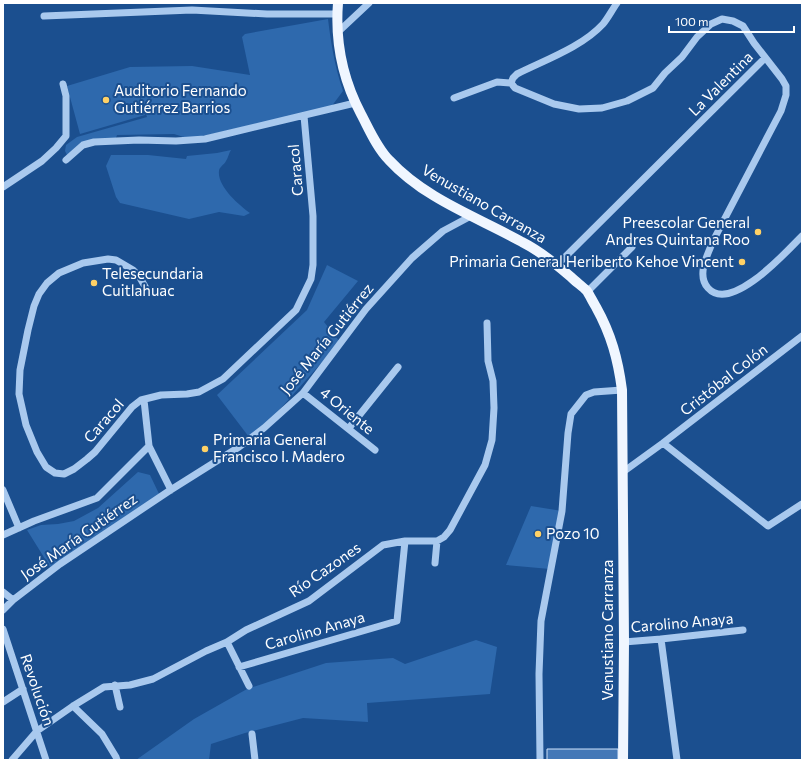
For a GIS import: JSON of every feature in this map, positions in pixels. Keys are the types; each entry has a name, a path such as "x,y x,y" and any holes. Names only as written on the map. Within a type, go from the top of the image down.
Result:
{"main road":[{"name":"Venustiano Carranza","path":"338,3 337,33 345,78 365,123 388,159 411,180 430,194 523,242 557,265 587,292 603,320 612,342 619,365 622,390 624,642 623,760"}],"street":[{"path":"337,33 369,3"},
{"path":"454,98 497,82 511,83 513,78 518,74 575,45 589,36 604,23 617,3"},
{"path":"44,16 192,10 266,14 337,14"},
{"name":"La Valentina","path":"511,83 515,88 546,101 579,109 602,108 627,101 653,88 665,73 682,57 696,37 711,24 722,19 733,21 743,26 766,58 557,265"},
{"path":"766,58 786,86 786,95 781,112 713,241 705,260 703,276 704,283 708,289 715,293 724,294 735,291 748,284 772,266 802,236"},
{"path":"3,187 42,161 66,136 66,96 63,84"},
{"path":"66,160 83,145 94,142 139,140 176,141 205,139 355,103"},
{"name":"Caracol","path":"147,290 139,276 133,270 116,260 97,260 83,262 58,273 47,283 39,294 34,306 20,370 19,394 26,424 37,452 46,467 55,473 64,474 74,469 95,452 132,407 141,400 161,395 199,392 223,379 296,310 311,279 313,265 313,216 304,116"},
{"name":"José María Gutiérrez","path":"3,610 13,600 60,564 252,438 264,428 303,393 366,309 412,258 443,231 471,216"},
{"path":"587,292 632,247"},
{"path":"435,563 437,541 444,537 456,520 485,465 492,440 494,408 493,381 488,361 487,323"},
{"name":"Cristóbal Colón","path":"623,472 802,336"},
{"path":"349,428 398,367"},
{"path":"540,760 539,674 541,621 562,511 568,433 571,414 586,395 594,392 622,390"},
{"name":"4 Oriente","path":"303,393 375,450"},
{"path":"144,400 149,446 171,490"},
{"path":"663,443 768,526 802,504"},
{"path":"3,535 34,521 97,498 149,446"},
{"path":"3,490 19,528"},
{"name":"Río Cazones","path":"12,760 38,731 73,706 104,687 130,685 153,679 206,651 227,642 246,630 309,601 383,545 404,542 437,541"},
{"name":"Carolino Anaya","path":"240,666 397,621 404,542"},
{"path":"3,592 13,600"},
{"name":"Revolución","path":"3,629 22,689 38,731 46,760"},
{"name":"Carolino Anaya","path":"624,642 743,630"},
{"path":"661,639 677,760"},
{"path":"227,642 249,686"},
{"path":"115,685 120,707"},
{"path":"3,702 22,689"},
{"path":"73,706 102,734 117,760"},
{"path":"252,734 255,760"}],"shaded area":[{"path":"328,19 330,37 343,91 331,107 190,139 174,134 117,135 115,141 83,146 67,155 65,151 66,145 77,137 147,117 136,83 145,115 80,134 67,86 130,67 192,66 250,75 242,37 245,34"},
{"path":"231,150 226,161 219,170 219,177 221,183 230,195 250,213 244,216 219,212 189,219 120,203 116,197 106,166 111,155 148,155 186,159 187,156"},
{"path":"327,265 358,281 324,322 340,342 264,427 249,437 217,395 307,310"},
{"path":"138,472 150,475 161,498 50,567 27,530 41,525 74,521 98,508"},
{"name":"Pozo 10","path":"531,506 562,511 550,569 506,565"},
{"path":"476,640 497,647 490,694 367,703 368,722 303,718 245,733 211,744 209,760 136,760 194,719 247,689 326,663 393,658 405,664"}],"building":[{"path":"547,749 618,749 618,760 547,760"}],"place":[{"name":"Auditorio Fernando Gutiérrez Barrios","path":"106,100"},
{"name":"Preescolar General Andres Quintana Roo","path":"758,232"},
{"name":"Primaria General Heriberto Kehoe Vincent","path":"742,262"},
{"name":"Telesecundaria Cuitlahuac","path":"94,283"},
{"name":"Primaria General Francisco I. Madero","path":"205,449"},
{"name":"Pozo 10","path":"538,534"}]}
